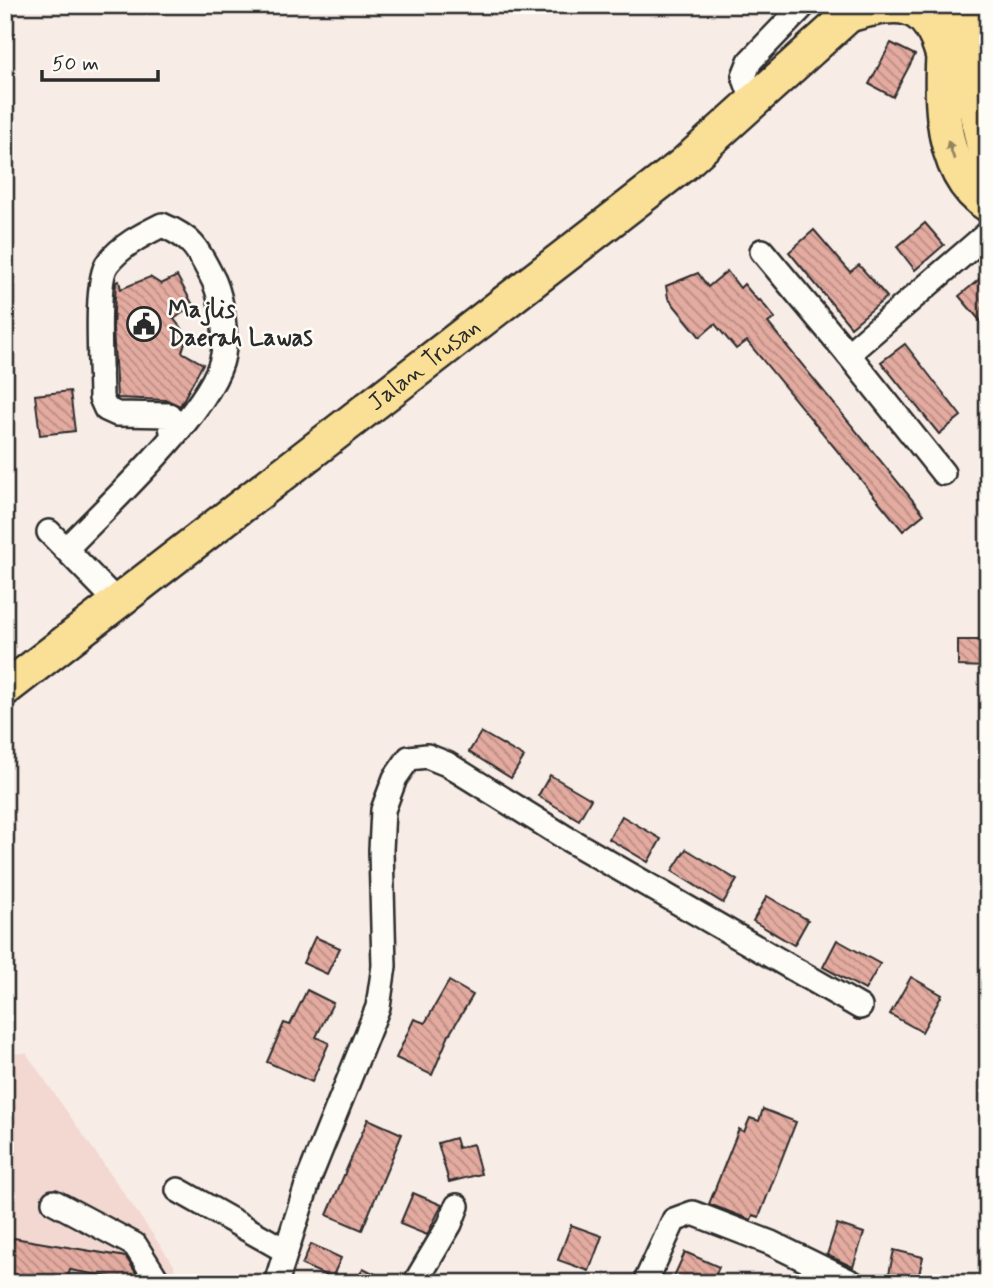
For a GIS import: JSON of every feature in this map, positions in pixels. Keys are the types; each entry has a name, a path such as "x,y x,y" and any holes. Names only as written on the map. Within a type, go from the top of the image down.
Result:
{"highway":[{"path":"848,13 879,6 906,5 927,15 935,29 942,56"},
{"path":"947,5 940,76 948,143 964,184 988,205"},
{"path":"979,5 972,92 988,169"},
{"name":"Jalan Trusan","path":"5,689 663,181 754,103 848,13"}],"street":[{"path":"754,103 744,76 750,61 804,5"},
{"path":"66,549 171,426 203,399 223,356 222,321 216,287 201,255 186,235 162,225 133,240 106,265 100,292 101,398 106,409 117,414 171,426"},
{"path":"848,354 988,233"},
{"path":"762,251 943,473"},
{"path":"49,532 118,603"},
{"path":"282,1281 286,1251 310,1177 378,1007 384,966 385,919 381,850 383,810 395,778 409,758 427,756 447,764 566,838 860,1007"},
{"path":"178,1190 286,1251"},
{"path":"54,1202 129,1241 144,1255 159,1283"},
{"path":"415,1283 450,1224 457,1206"},
{"path":"645,1283 674,1220 693,1213 771,1243 853,1283"}],"shaded area":[{"path":"26,1053 174,1265 176,1283 7,1283 5,1280 5,1054"}],"building":[{"path":"891,43 915,55 893,97 869,84"},
{"path":"925,223 944,245 915,270 897,247"},
{"path":"814,230 850,272 859,265 887,297 851,327 789,252"},
{"path":"727,271 740,288 744,284 775,318 768,323 924,514 903,531 747,341 736,349 715,324 700,337 668,298 666,286 698,273 708,287"},
{"path":"988,272 988,330 959,296"},
{"path":"177,276 193,305 174,319 187,336 182,352 203,364 180,406 167,400 117,398 113,327 116,282 119,281 121,289 150,277 161,284"},
{"path":"905,344 961,416 939,434 881,362"},
{"path":"70,391 75,431 40,435 35,395"},
{"path":"958,640 988,640 988,667 958,666"},
{"path":"481,732 524,757 511,778 469,752"},
{"path":"550,775 591,799 579,820 538,796"},
{"path":"622,816 661,839 648,862 609,839"},
{"path":"686,849 737,880 723,903 672,871"},
{"path":"767,896 808,920 794,945 753,921"},
{"path":"315,937 340,948 327,974 303,963"},
{"path":"837,940 880,964 865,990 823,967"},
{"path":"911,977 942,995 922,1032 890,1014"},
{"path":"449,981 473,995 449,1035 432,1075 396,1058 414,1019 425,1023"},
{"path":"307,990 333,1003 316,1037 329,1043 312,1082 267,1062 284,1023 290,1025"},
{"path":"763,1109 796,1122 759,1217 753,1215 751,1220 709,1204 739,1129 744,1132 750,1118 759,1121"},
{"path":"368,1119 402,1134 362,1230 327,1215"},
{"path":"455,1138 458,1148 473,1144 481,1174 449,1182 438,1143"},
{"path":"413,1193 442,1205 427,1235 400,1224"},
{"path":"837,1224 864,1233 853,1267 827,1255"},
{"path":"571,1225 602,1236 589,1271 558,1260"},
{"path":"14,1238 126,1257 136,1273 132,1283 107,1283 109,1277 70,1270 66,1283 5,1283 5,1263"},
{"path":"311,1244 341,1258 332,1278 302,1265"},
{"path":"894,1250 923,1257 917,1283 887,1283"},
{"path":"685,1252 719,1267 712,1283 671,1283"},
{"path":"363,1268 393,1283 356,1283"}],"place":[{"name":"Majlis Daerah Lawas","path":"144,324"}]}
